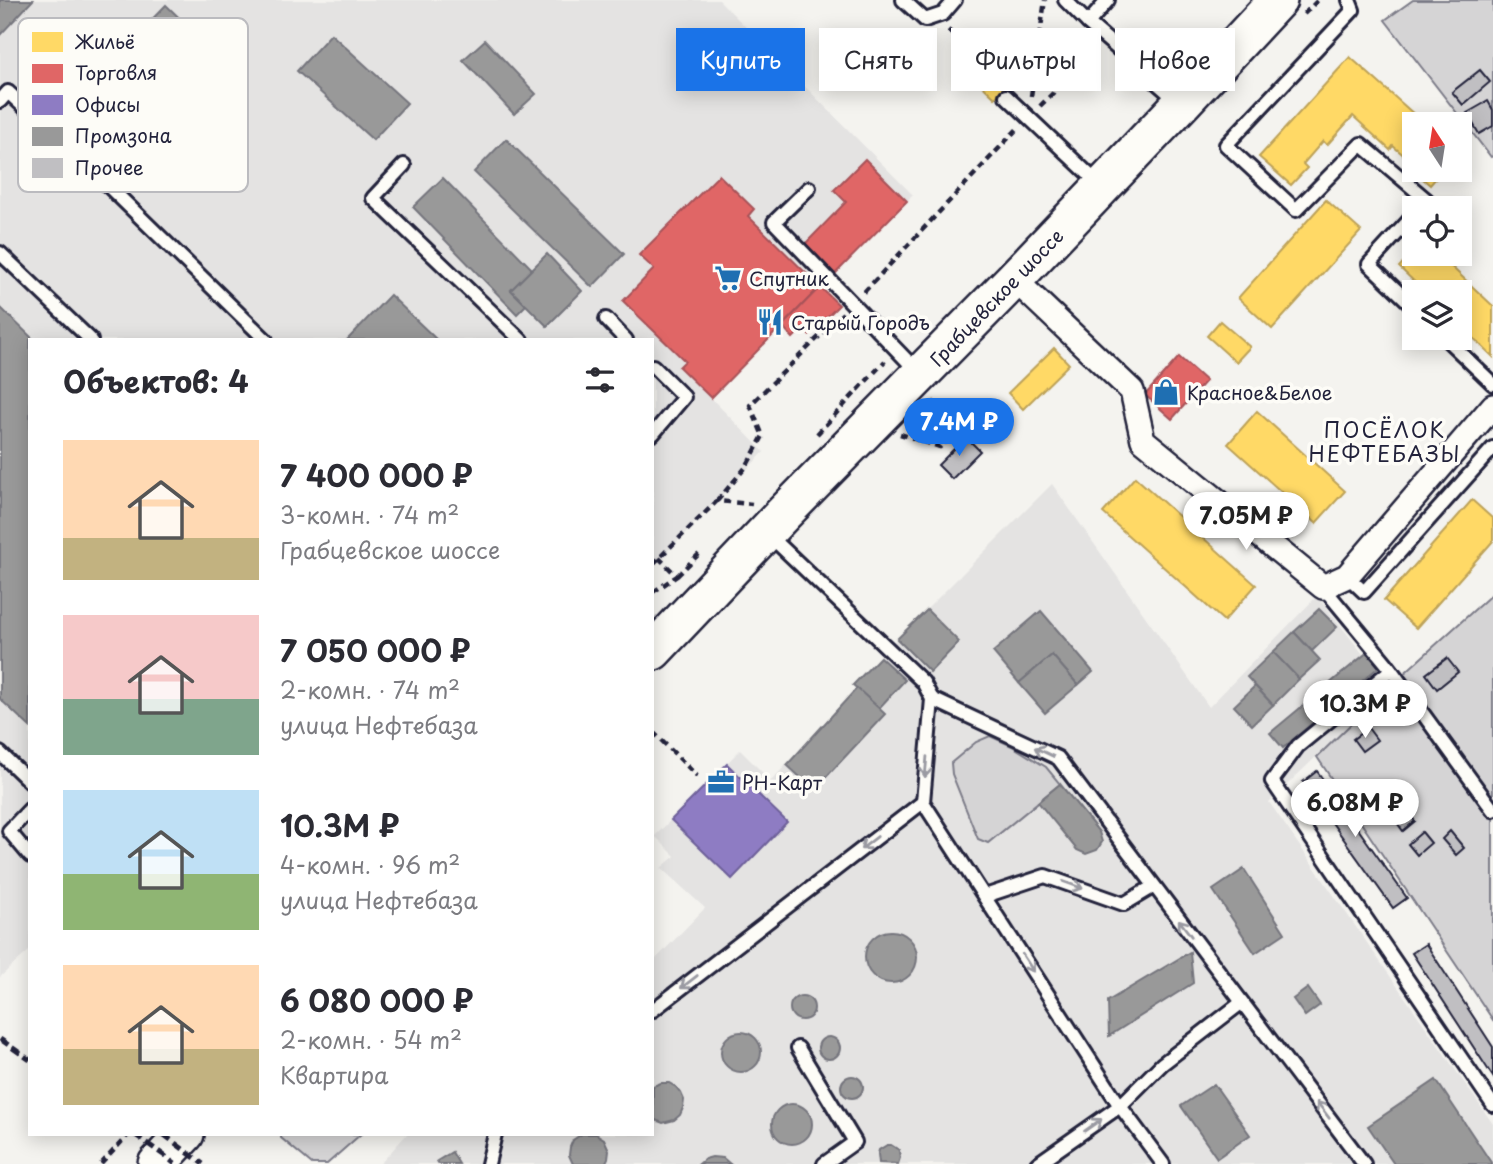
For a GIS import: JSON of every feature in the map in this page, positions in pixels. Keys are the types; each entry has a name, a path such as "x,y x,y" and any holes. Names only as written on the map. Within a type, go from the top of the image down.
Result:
{"main road":[{"name":"Грабцевское шоссе","path":"654,650 760,518 926,385 1014,279 1278,0"},
{"path":"157,1164 183,1136"}],"street":[{"path":"1014,279 1132,391 1143,440 1323,587 1346,576 1493,406"}],"lane":[{"path":"903,0 925,20 943,14 955,0"},
{"path":"1065,0 1181,104"},
{"path":"1088,23 1108,0"},
{"path":"1349,0 1353,10 1226,145 1296,210 1361,144 1422,196"},
{"path":"0,101 8,92 18,101"},
{"path":"1006,96 1102,187"},
{"path":"404,165 373,198 519,338"},
{"path":"809,188 774,222 896,348 926,385"},
{"path":"114,192 265,338"},
{"path":"1402,228 1369,264 1402,296"},
{"path":"0,253 89,338"},
{"path":"606,319 624,338"},
{"path":"1458,350 1493,384"},
{"path":"654,367 684,397 654,433"},
{"path":"1346,576 1364,592 1493,448"},
{"path":"760,518 923,682 932,699 923,802 1121,1106 1163,1164"},
{"path":"1323,587 1391,670 1493,810"},
{"path":"1391,670 1298,746 1272,781 1493,1105"},
{"path":"932,699 1058,758 1364,1164"},
{"path":"0,753 28,780"},
{"path":"654,1009 923,802"},
{"path":"28,811 9,831 28,854"},
{"path":"985,896 1045,876 1124,904 1154,886"},
{"path":"1037,1164 1121,1106 1162,1064 1241,1003"},
{"path":"798,1048 855,1142 824,1164"},
{"path":"488,1164 495,1136"}],"path":[{"path":"1028,117 1045,0"},
{"path":"943,14 942,24 971,52 989,59 1015,83 1006,96"},
{"path":"654,563 717,501 746,467 763,436 750,405 853,304 1053,93 1066,64 1088,39 1088,23"},
{"path":"813,439 896,348"},
{"path":"896,432 940,447 948,439 926,385"},
{"path":"717,501 760,518"},
{"path":"654,591 677,576 700,553"},
{"path":"659,558 677,576"},
{"path":"654,733 698,776"},
{"path":"101,1164 127,1136"}],"shaded area":[{"path":"0,0 719,0 747,28 676,28 676,91 805,91 805,86 913,195 711,398 764,452 654,565 654,338 28,338 28,952 0,977"},
{"path":"1413,0 1493,0 1493,156 1491,157 1472,132 1472,112 1456,112 1385,20"},
{"path":"1052,484 1209,707 1317,596 1389,687 1269,802 1493,1124 1493,1164 380,1164 405,1136 654,1136 654,961 705,908 661,868 675,856 655,836 740,750 771,781 857,689 853,685"},
{"path":"1493,593 1493,1020 1317,757 1389,687"},
{"path":"990,736 1046,767 1060,784 988,843 978,839 952,774 951,763 976,742"},
{"path":"359,1136 327,1164 312,1164 281,1138"}],"building: Жильё":[{"path":"1350,57 1412,112 1402,112 1402,154 1393,146 1390,150 1353,116 1327,145 1323,141 1303,164 1307,168 1291,185 1259,157"},
{"path":"988,91 1002,91 995,98"},
{"path":"1326,200 1361,231 1272,329 1238,298"},
{"path":"1402,264 1402,266 1451,266 1466,280 1413,280 1399,267"},
{"path":"1472,286 1493,306 1493,357 1472,337"},
{"path":"1220,321 1250,347 1236,362 1207,336"},
{"path":"1054,348 1069,364 1023,409 1008,393"},
{"path":"1257,411 1345,491 1316,523 1228,444"},
{"path":"1135,477 1256,585 1224,621 1103,513"},
{"path":"1472,500 1493,519 1493,541 1416,628 1384,600"}],"building: Торговля":[{"path":"865,159 907,201 835,274 805,244 846,202 834,190"},
{"name":"Спутник","path":"719,175 754,209 748,216 820,287 711,398 679,367 685,361 623,301 654,269 639,255"},
{"path":"820,287 839,305 809,335 803,328 793,338 782,326"},
{"path":"1179,357 1206,381 1172,419 1145,395"}],"building: Офисы":[{"path":"727,764 787,822 732,879 671,820"}],"building: Промзона":[{"path":"0,0 33,0 0,35"},
{"path":"166,5 179,18 153,18"},
{"path":"331,34 407,103 373,140 297,71"},
{"path":"485,40 536,94 514,114 463,60"},
{"path":"506,139 624,254 592,287 474,172"},
{"path":"443,178 532,269 511,290 526,305 517,314 413,207"},
{"path":"547,254 582,291 547,326 511,290"},
{"path":"390,295 435,338 349,338"},
{"path":"0,307 32,338 28,338 28,725 0,699"},
{"path":"1319,609 1337,627 1312,651 1294,632"},
{"path":"927,610 959,642 930,672 897,639"},
{"path":"1041,611 1093,672 1078,685 1052,655 1019,683 993,652"},
{"path":"1294,632 1320,660 1299,679 1273,652"},
{"path":"1369,651 1381,665 1283,748 1270,733"},
{"path":"1273,652 1299,679 1273,705 1247,677"},
{"path":"1052,655 1078,685 1045,713 1019,683"},
{"path":"880,657 905,680 879,708 853,685"},
{"path":"1255,686 1273,705 1252,725 1234,706"},
{"path":"857,688 885,714 814,790 787,765"},
{"path":"1060,784 1099,832 1102,842 1097,850 1086,854 1077,850 1038,802"},
{"path":"1244,869 1285,933 1255,953 1213,890"},
{"path":"891,931 901,933 909,939 915,947 915,967 909,975 901,981 891,983 881,981 873,975 867,967 865,957 867,947 873,939 881,933"},
{"path":"1190,952 1193,983 1109,1036 1108,1001"},
{"path":"1308,988 1320,1005 1305,1016 1293,999"},
{"path":"802,996 810,1000 814,1008 810,1016 802,1020 794,1016 790,1008 794,1000"},
{"path":"741,1032 755,1038 761,1052 755,1066 741,1072 727,1066 721,1052 727,1038"},
{"path":"825,1037 833,1037 840,1044 840,1052 833,1059 825,1059 818,1052 818,1044"},
{"path":"848,1076 856,1076 863,1083 863,1091 856,1098 848,1098 841,1091 841,1083"},
{"path":"1436,1080 1492,1164 1394,1164 1368,1126"},
{"path":"669,1083 681,1093 683,1108 674,1120 663,1123 654,1119 654,1086"},
{"path":"1214,1084 1250,1135 1217,1158 1181,1106"},
{"path":"792,1104 806,1110 812,1124 806,1138 792,1144 778,1138 772,1124 778,1110"},
{"path":"579,1136 599,1136 604,1139 609,1150 605,1164 573,1164 569,1155 573,1140"},
{"path":"887,1145 899,1150 898,1164 879,1163 879,1150"},
{"path":"452,1152 459,1164 439,1164 437,1161"},
{"path":"712,1157 723,1158 730,1164 699,1164"}],"building: Прочее":[{"path":"1480,70 1490,82 1463,105 1452,92"},
{"path":"1488,101 1493,110 1493,126 1479,134 1472,122 1472,112 1469,112"},
{"path":"966,437 980,451 952,479 938,465"},
{"path":"1447,658 1458,672 1437,689 1426,674"},
{"path":"1368,728 1377,740 1362,751 1353,739"},
{"path":"1317,771 1407,898 1393,908 1303,782"},
{"path":"1406,810 1415,821 1403,831 1395,820"},
{"path":"1450,831 1464,848 1456,855 1442,839"},
{"path":"1422,832 1431,843 1417,855 1408,844"},
{"path":"1426,944 1493,1047 1493,1077 1412,953"}],"railway":[{"path":"0,1039 28,1059"},
{"path":"137,1136 175,1164"},
{"path":"166,1136 203,1164"}],"place":[{"name":"Спутник","path":"728,278"},
{"name":"Старый Городъ","path":"770,322"},
{"name":"Красное&Белое","path":"1166,392"},
{"name":"РН-Карт","path":"721,782"}],"district":[{"name":"ПОСЁЛОК НЕФТЕБАЗЫ","path":"1385,441"}]}
